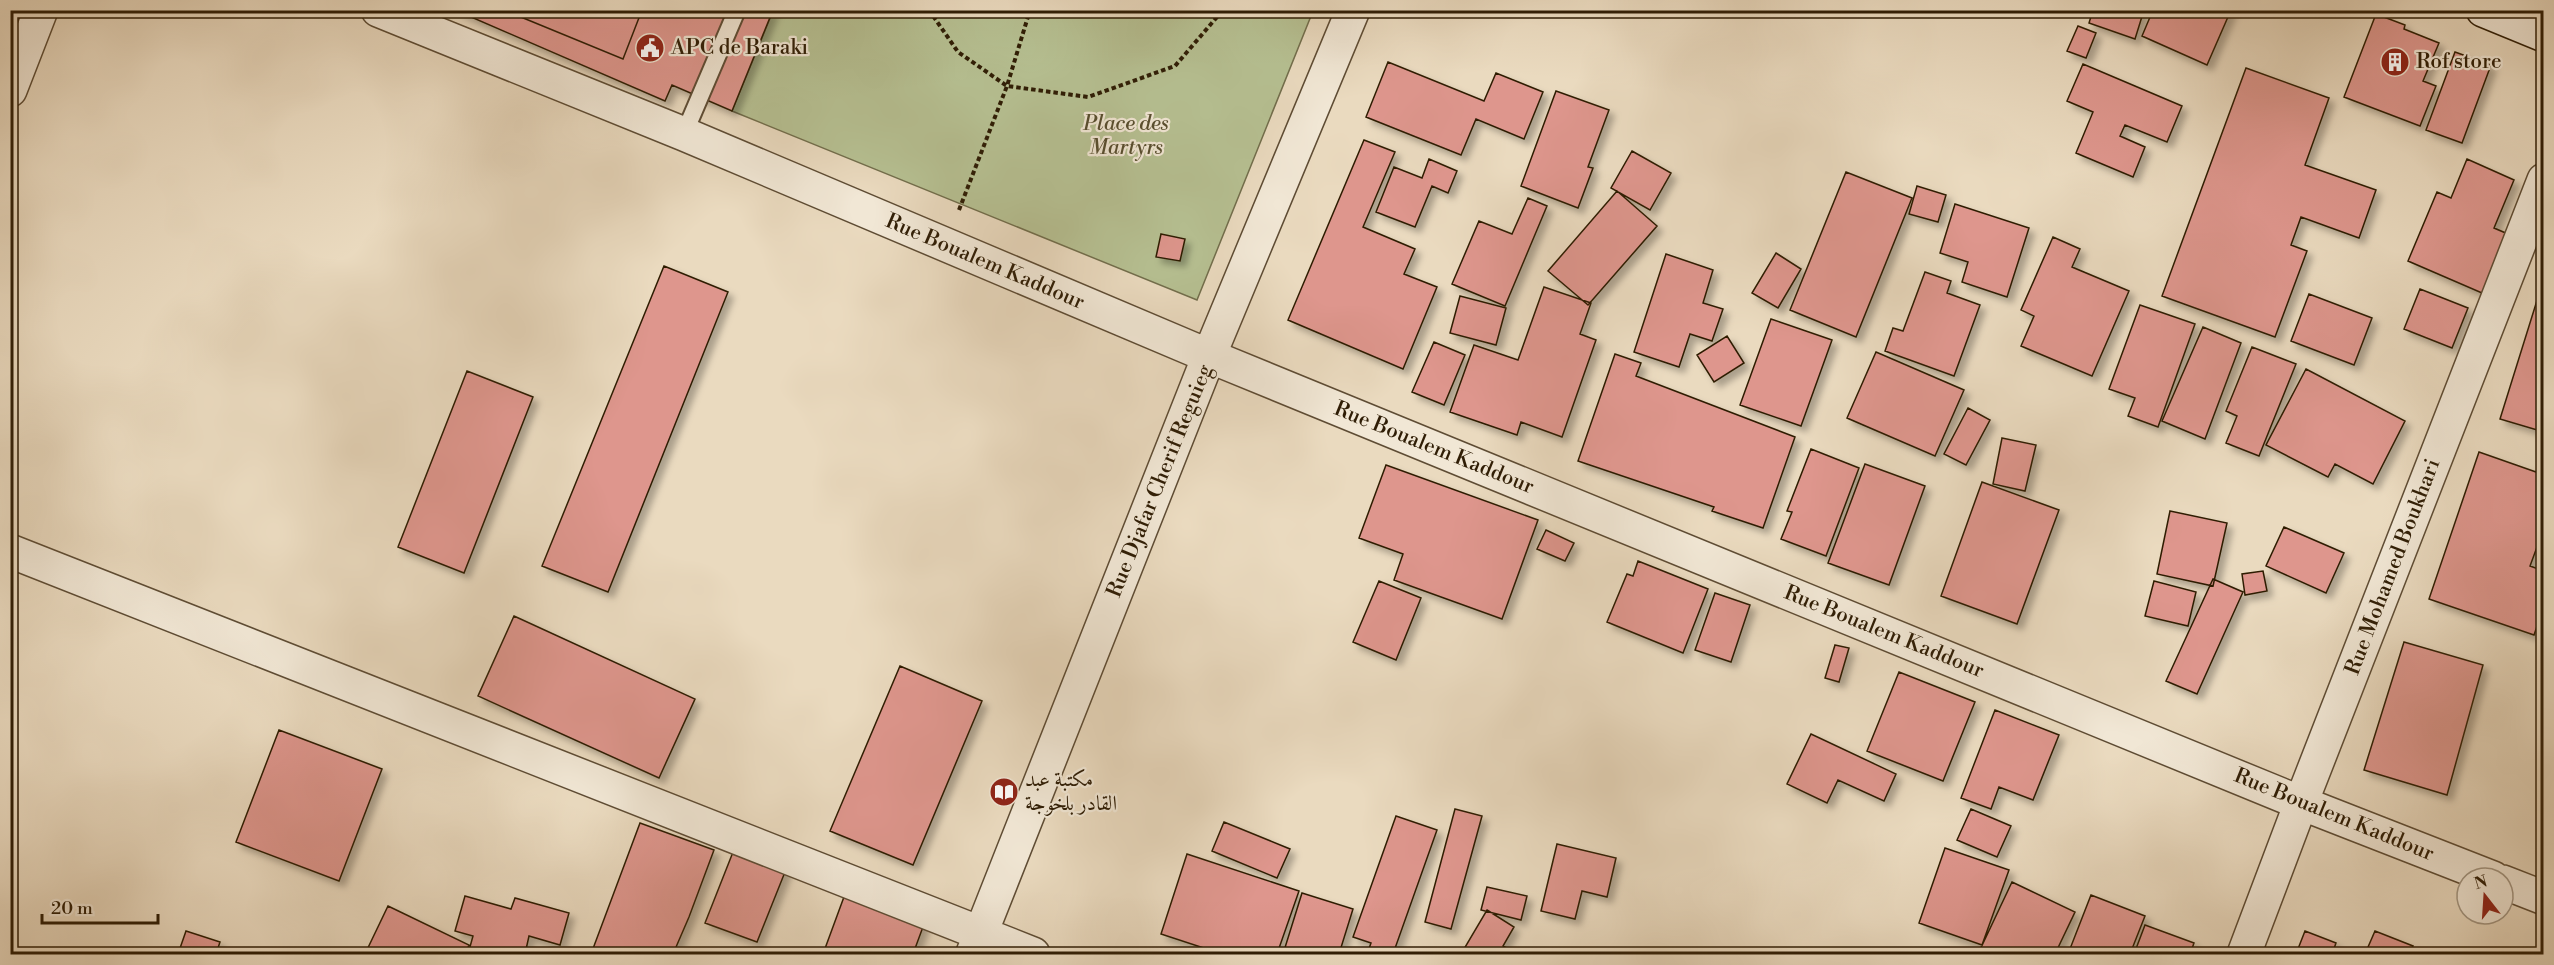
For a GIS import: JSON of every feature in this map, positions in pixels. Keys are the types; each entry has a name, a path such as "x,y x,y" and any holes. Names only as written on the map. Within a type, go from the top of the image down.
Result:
{"street":[{"path":"10,90 41,10"},
{"name":"Rue Boualem Kaddour","path":"378,10 684,134 1209,356 2463,866"},
{"name":"Rue Djafar Cherif Reguieg","path":"976,944 1209,356 1353,10"},
{"path":"2483,10 2544,35"},
{"name":"Rue Mohamed Boukhari","path":"2244,954 2544,180"},
{"path":"10,551 976,944 1033,954"},
{"path":"2515,887 2544,898"}],"lane":[{"path":"684,134 737,10"}],"path":[{"path":"929,10 958,52 1007,86 1088,97 1175,66 1223,10"},
{"path":"946,245 1007,86 1030,10"}],"green space":[{"name":"Place des Martyrs","path":"773,11 1313,11 1197,300 732,111"}],"building":[{"name":"APC de Baraki","path":"455,10 773,10 732,111 672,85 665,101"},
{"path":"518,10 642,10 623,59 516,15"},
{"path":"2093,10 2144,10 2135,39 2089,23"},
{"path":"2153,10 2231,10 2207,65 2142,36"},
{"name":"Rof store","path":"2376,14 2405,25 2404,29 2439,43 2423,81 2436,86 2420,126 2344,97"},
{"path":"2078,26 2096,33 2086,58 2067,51"},
{"path":"2455,52 2491,65 2462,143 2426,130"},
{"path":"1388,62 1484,101 1496,73 1543,92 1524,139 1476,119 1461,155 1366,117"},
{"path":"2083,64 2182,106 2167,142 2125,125 2120,136 2145,147 2133,177 2076,153 2093,112 2067,101"},
{"path":"2246,68 2329,98 2305,165 2376,190 2359,238 2301,217 2291,245 2307,251 2275,337 2162,296"},
{"path":"1556,91 1609,110 1588,167 1593,168 1578,208 1521,186"},
{"path":"1364,140 1395,152 1363,227 1415,249 1404,274 1437,287 1403,369 1288,320"},
{"path":"1632,151 1671,173 1650,210 1611,188"},
{"path":"1429,159 1457,171 1448,193 1432,186 1415,227 1376,212 1394,167 1422,178"},
{"path":"2467,159 2514,180 2494,228 2508,234 2482,293 2408,261 2437,192 2451,198"},
{"path":"1846,172 1912,198 1856,337 1790,310"},
{"path":"1917,186 1946,195 1938,222 1909,214"},
{"path":"1617,191 1657,226 1588,305 1548,271"},
{"path":"1528,198 1547,206 1505,306 1452,284 1479,221 1512,234"},
{"path":"1955,204 2029,228 2007,297 1962,282 1968,262 1940,253"},
{"path":"1161,234 1185,239 1180,261 1156,257"},
{"path":"2053,237 2080,249 2072,267 2129,291 2092,376 2021,346 2034,316 2021,310"},
{"path":"1776,253 1801,269 1778,308 1752,293"},
{"path":"1666,254 1713,270 1703,303 1723,309 1712,341 1690,334 1679,367 1634,352"},
{"path":"664,266 728,292 608,592 542,566"},
{"path":"1925,272 1951,281 1947,293 1980,305 1954,376 1885,351 1893,328 1903,331"},
{"path":"2544,278 2544,432 2500,419"},
{"path":"1544,287 1591,303 1580,334 1596,340 1562,437 1521,422 1517,435 1450,412 1474,345 1518,360"},
{"path":"2420,289 2468,308 2452,348 2404,329"},
{"path":"2309,294 2372,318 2354,365 2291,341"},
{"path":"1460,296 1506,308 1496,345 1450,333"},
{"path":"2140,305 2195,324 2158,427 2128,416 2135,398 2109,389"},
{"path":"1771,319 1832,340 1801,426 1740,405"},
{"path":"2203,327 2241,343 2205,439 2162,421"},
{"path":"1727,336 1744,363 1714,382 1697,355"},
{"path":"1434,342 1465,355 1444,405 1412,392"},
{"path":"2252,347 2296,364 2259,456 2226,443 2237,416 2226,411"},
{"path":"1876,352 1964,390 1935,456 1847,418"},
{"path":"1615,354 1641,363 1636,376 1795,437 1763,528 1712,511 1714,507 1578,461"},
{"path":"2306,369 2405,421 2373,484 2335,464 2328,477 2266,445"},
{"path":"467,371 533,397 464,573 398,547"},
{"path":"1968,408 1990,420 1966,465 1944,454"},
{"path":"2002,438 2036,445 2025,491 1993,484"},
{"path":"1811,449 1859,468 1826,556 1781,539 1792,512 1787,511"},
{"path":"2479,452 2536,472 2544,453 2544,528 2530,566 2544,571 2544,606 2534,635 2429,599"},
{"path":"1865,464 1925,486 1889,585 1828,563"},
{"path":"1386,465 1538,520 1502,619 1394,580 1403,554 1359,538"},
{"path":"1982,482 2059,510 2017,624 1941,596"},
{"path":"2170,511 2227,523 2213,586 2157,574"},
{"path":"2284,527 2344,553 2326,593 2266,566"},
{"path":"1546,530 1574,543 1565,561 1537,549"},
{"path":"1638,561 1708,589 1683,653 1607,622 1627,574 1633,576"},
{"path":"2263,571 2267,591 2245,595 2242,574"},
{"path":"2213,579 2243,592 2197,694 2166,681"},
{"path":"1379,581 1421,598 1396,660 1353,642"},
{"path":"2154,581 2196,592 2188,626 2145,616"},
{"path":"1715,593 1750,605 1731,662 1695,650"},
{"path":"514,616 695,699 659,778 478,696"},
{"path":"2404,642 2483,665 2447,795 2364,770"},
{"path":"1835,645 1849,648 1839,682 1825,678"},
{"path":"900,666 982,701 913,865 830,831"},
{"path":"1899,672 1975,702 1943,781 1867,751"},
{"path":"1995,710 2059,735 2033,800 1999,787 1991,809 1961,798"},
{"path":"279,730 382,769 339,881 236,842"},
{"path":"1811,734 1896,774 1884,801 1838,780 1827,803 1787,784"},
{"path":"1455,809 1482,816 1451,929 1425,922"},
{"path":"1971,809 2011,826 1997,857 1957,840"},
{"path":"1396,816 1437,830 1393,954 1367,954 1371,943 1353,937"},
{"path":"1224,822 1290,849 1277,878 1212,851"},
{"path":"640,823 714,850 689,917 673,954 591,954"},
{"path":"737,842 789,862 757,942 705,923"},
{"path":"1557,844 1616,858 1607,897 1582,891 1575,919 1541,911"},
{"path":"1945,848 2009,870 1982,945 1919,923"},
{"path":"1187,854 1299,891 1277,954 1222,954 1161,934"},
{"path":"2012,882 2075,912 2055,954 2018,954 2011,951 2010,954 1978,954"},
{"path":"848,886 927,916 913,954 823,954"},
{"path":"1487,887 1527,896 1521,920 1481,910"},
{"path":"1302,893 1353,909 1339,954 1283,954"},
{"path":"2091,895 2145,916 2130,954 2068,954"},
{"path":"465,896 511,909 515,898 569,913 560,945 529,936 525,954 468,954 473,936 455,931"},
{"path":"388,906 469,945 465,954 365,954"},
{"path":"1487,910 1514,927 1503,946 1517,954 1461,954"},
{"path":"2145,925 2194,943 2190,954 2134,954"},
{"path":"186,931 220,942 216,954 178,954"},
{"path":"2305,931 2336,943 2332,954 2296,954"},
{"path":"2375,931 2413,946 2409,954 2365,954"}],"place":[{"name":"APC de Baraki","path":"650,48"},
{"name":"Rof store","path":"2395,62"},
{"name":"مكتبة عبد القادر بلخوجة","path":"1004,792"}]}
